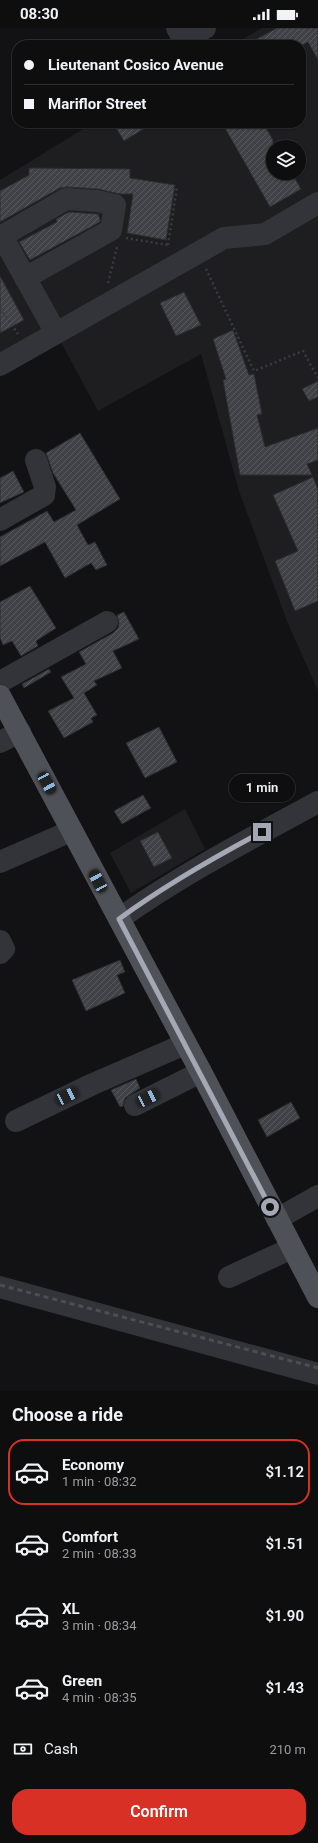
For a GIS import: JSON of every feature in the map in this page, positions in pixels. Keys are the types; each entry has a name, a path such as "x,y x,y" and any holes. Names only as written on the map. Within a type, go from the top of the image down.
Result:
{"main road":[{"path":"0,696 201,1072 318,1297"}],"street":[{"path":"177,28 184,40 205,28"},
{"path":"25,278 111,230 115,205 97,201 66,199 2,236 25,278 56,333"},
{"path":"0,365 224,238 265,234 318,203"},
{"path":"0,520 44,495 45,487 36,460"},
{"path":"0,682 107,622"},
{"path":"0,742 20,732"},
{"path":"119,919 141,903 220,854 318,802"},
{"path":"0,862 71,831"},
{"path":"0,941 4,949 0,953"},
{"path":"16,1122 93,1084 185,1044"},
{"path":"135,1105 201,1072"},
{"path":"277,1219 318,1196"},
{"path":"229,1277 292,1248"},
{"path":"0,1287 318,1374"}],"path":[{"path":"168,245 177,187"},
{"path":"120,237 175,247"},
{"path":"199,252 254,371 303,351 318,378"},
{"path":"0,308 19,337"}],"shaded area":[{"path":"262,28 318,28 318,691 287,621 239,491 201,354 98,411 56,333 0,366 0,180 85,128 306,128 306,40 241,40"},
{"path":"185,809 205,849 131,893 110,853"}],"building":[{"path":"277,28 318,28 318,60 308,42 306,43 306,40 255,40"},
{"path":"116,128 145,128 124,141"},
{"path":"225,128 266,128 273,140 266,140 266,180 296,180 301,189 270,207"},
{"path":"29,168 130,169 130,178 175,185 166,240 127,233 133,194 120,194 98,189 60,188 0,222 0,191 29,175"},
{"path":"69,212 98,214 100,222 30,260 19,242 57,222 56,219"},
{"path":"0,276 24,320 0,333"},
{"path":"184,292 201,325 176,336 160,303"},
{"path":"233,330 249,375 254,374 262,414 257,415 265,447 318,428 318,460 307,464 312,475 240,475 223,380 226,379 213,339"},
{"path":"318,381 318,397 309,401 302,389"},
{"path":"80,433 120,499 77,525 88,545 95,542 107,565 96,570 91,563 65,578 45,542 0,566 0,537 47,511 54,522 76,510 53,473 46,453"},
{"path":"13,471 24,492 0,503 0,478"},
{"path":"313,477 318,489 318,601 295,611 275,561 298,551 273,495"},
{"path":"30,586 56,628 36,641 38,646 21,656 12,641 3,645 0,638 0,602"},
{"path":"124,612 139,639 113,651 122,668 94,681 97,685 84,693 97,715 91,718 93,722 64,738 48,711 74,698 61,677 86,664 79,652 113,633 118,628 119,623 117,615"},
{"path":"49,669 51,672 24,688 22,684"},
{"path":"159,727 177,762 145,778 126,743"},
{"path":"143,795 151,808 122,824 114,811"},
{"path":"158,832 172,858 154,867 140,841"},
{"path":"120,960 125,972 117,975 125,993 86,1011 72,980"},
{"path":"136,1079 140,1088 125,1098 123,1106 120,1107 111,1090"},
{"path":"291,1102 300,1118 267,1137 258,1120"}],"railway":[{"path":"0,1285 318,1368"}],"route":[{"path":"262,832 220,854 141,903 119,919 201,1072 270,1207"}]}
